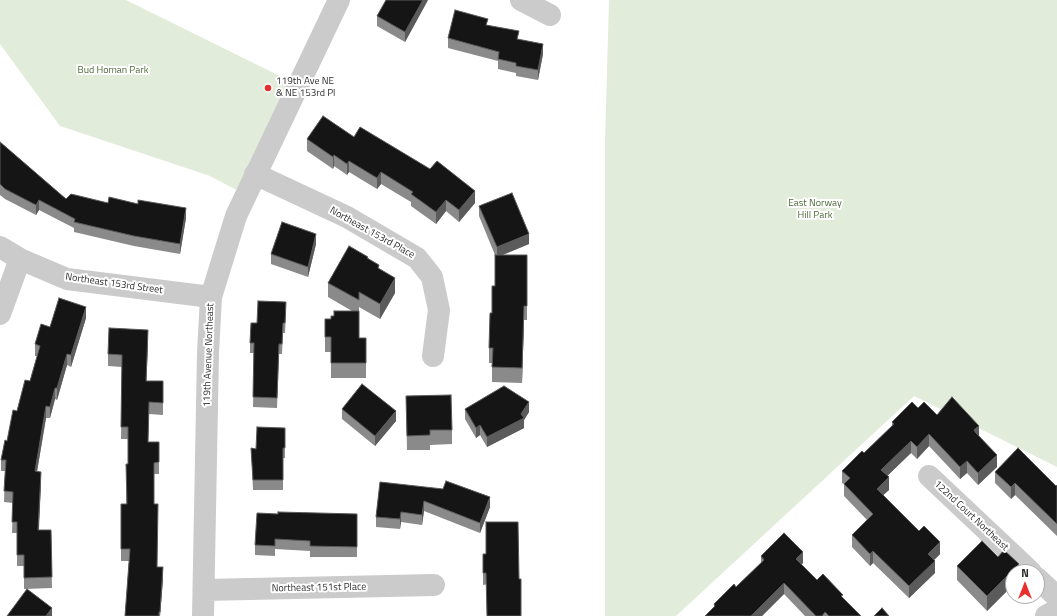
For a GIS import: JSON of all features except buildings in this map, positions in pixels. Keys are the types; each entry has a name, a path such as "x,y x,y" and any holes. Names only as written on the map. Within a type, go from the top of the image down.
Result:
{"street":[{"name":"119th Avenue Northeast","path":"204,616 208,361 211,297 236,216 339,0"},
{"path":"521,0 550,15"},
{"name":"Northeast 153rd Place","path":"255,174 346,217 417,258 432,277 439,310 433,356"},
{"name":"Northeast 153rd Street","path":"0,247 20,259 67,279 211,297"},
{"path":"0,314 20,259"},
{"name":"122nd Court Northeast","path":"929,476 1022,564"},
{"name":"Northeast 151st Place","path":"204,590 434,585"},
{"path":"1045,586 1057,597"},
{"path":"1046,616 1057,610"}],"green space":[{"name":"Bud Homan Park","path":"0,0 126,0 298,85 246,195 210,176 60,126 0,44"},
{"name":"East Norway Hill Park","path":"609,0 1057,0 1057,467 914,396 676,616 605,616 605,142"}],"place":[{"name":"119th Ave NE & NE 153rd Pl","path":"268,88"}]}
